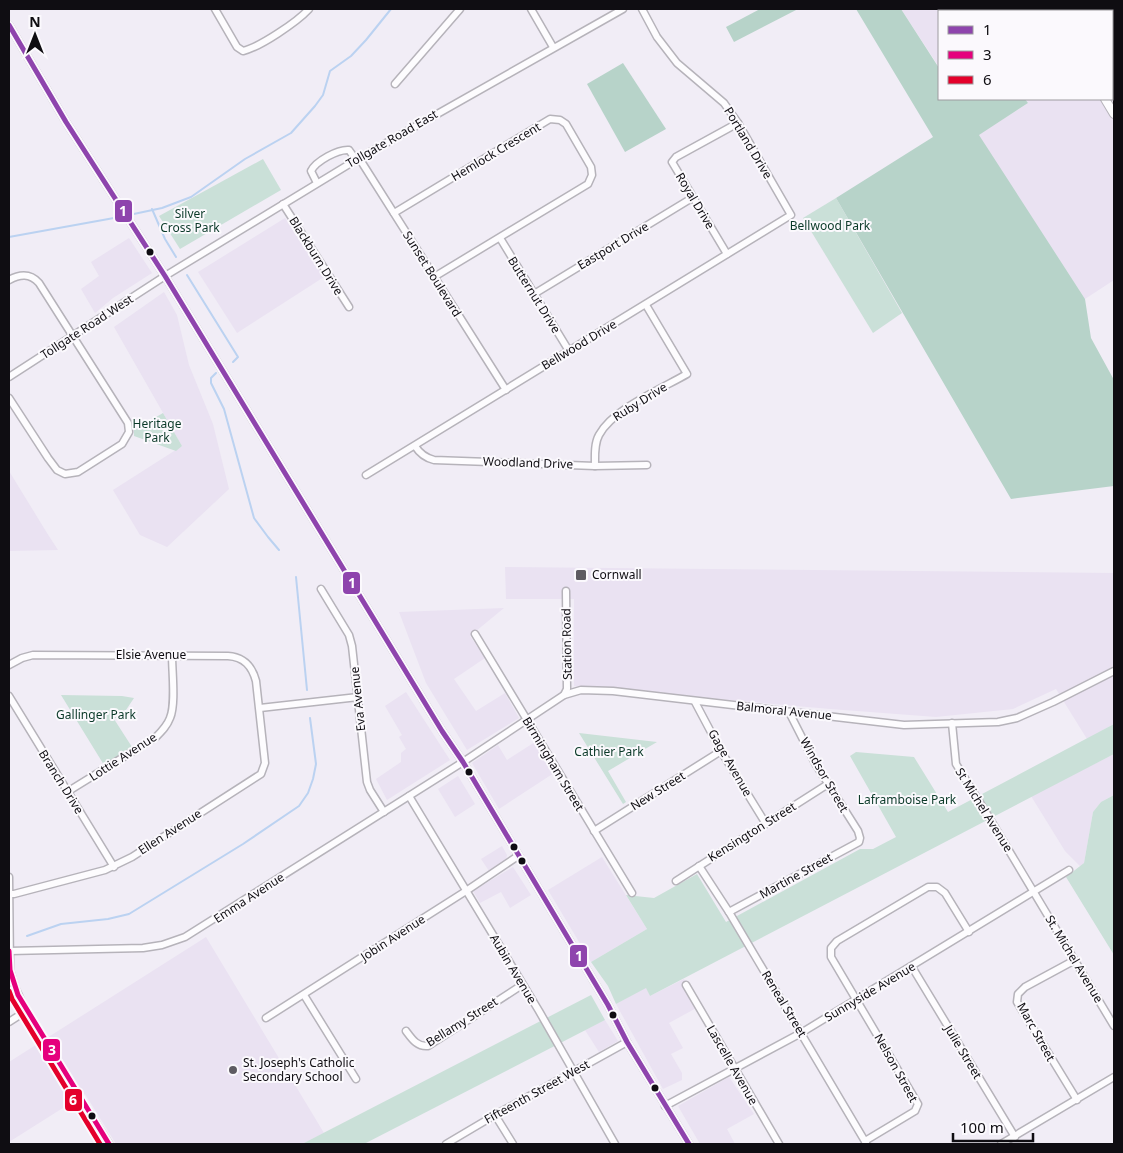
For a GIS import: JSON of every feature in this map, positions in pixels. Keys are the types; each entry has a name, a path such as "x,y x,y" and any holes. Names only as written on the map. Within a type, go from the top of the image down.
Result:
{"main road":[{"path":"1106,100 1114,114"}],"street":[{"path":"215,9 237,47 243,51 292,24 309,9"},
{"path":"394,84 460,9"},
{"path":"531,9 553,48"},
{"name":"Tollgate Road East","path":"165,276 357,159 623,9"},
{"name":"Portland Drive","path":"642,9 658,36 678,63 724,103 738,123 792,215"},
{"path":"9,25 66,122 165,276 356,591 463,762 689,1144"},
{"name":"Hemlock Crescent","path":"394,213 550,119 560,120 566,124 591,167 591,180 586,186 434,277"},
{"name":"Royal Drive","path":"727,254 672,162 738,123"},
{"path":"317,183 311,171 315,165 342,149 348,150 357,159"},
{"name":"Sunset Boulevard","path":"357,159 394,213 506,390"},
{"name":"Eastport Drive","path":"534,294 692,198"},
{"name":"Blackburn Drive","path":"283,204 348,307"},
{"name":"Bellwood Drive","path":"366,475 792,215"},
{"name":"Butternut Drive","path":"500,238 569,351"},
{"path":"9,280 20,275 33,277 38,281 128,422 129,432 122,444 78,472 70,475 61,473 48,458 9,398"},
{"name":"Tollgate Road West","path":"9,377 165,276"},
{"name":"Ruby Drive","path":"595,466 595,451 598,437 616,416 687,374 646,305"},
{"name":"Woodland Drive","path":"415,446 427,459 434,460 595,466 647,465"},
{"name":"Eva Avenue","path":"321,589 351,640 367,782 384,812"},
{"name":"Station Road","path":"564,695 567,689 566,591"},
{"name":"Birmingham Street","path":"475,634 632,893"},
{"name":"Elsie Avenue","path":"9,665 30,655 231,656 243,660 253,670 260,708"},
{"name":"Lottie Avenue","path":"67,792 156,737 166,728 171,717 173,690 172,655"},
{"name":"Balmoral Avenue","path":"463,762 564,695 581,690 614,691 904,725 952,724 998,722 1017,718 1114,671"},
{"name":"Branch Drive","path":"9,696 114,867"},
{"path":"260,708 358,697"},
{"name":"Gage Avenue","path":"695,702 721,751 766,824"},
{"name":"Ellen Avenue","path":"9,894 114,867 132,858 261,774 265,763 260,708"},
{"name":"Windsor Street","path":"789,712 815,763 858,831 860,838"},
{"name":"St Michel Avenue","path":"952,724 956,764 1034,892"},
{"name":"New Street","path":"594,831 721,751"},
{"name":"Emma Avenue","path":"9,951 143,948 178,940 198,930 463,762"},
{"name":"Kensington Street","path":"676,881 828,784"},
{"name":"Aubin Avenue","path":"409,796 615,1144"},
{"name":"Martine Street","path":"730,912 859,842 860,838"},
{"name":"Jobin Avenue","path":"266,1018 518,856"},
{"name":"Reneal Street","path":"700,866 730,912 866,1143"},
{"name":"Sunnyside Avenue","path":"665,1106 801,1033 1069,870"},
{"path":"9,877 9,951 12,979 26,1011 109,1144"},
{"path":"857,1000 831,956 831,948 837,941 928,887 937,887 945,893 969,932"},
{"name":"St. Michel Avenue","path":"1034,892 1114,1026"},
{"name":"Marc Street","path":"1075,960 1025,987 1018,994 1017,1002 1077,1100"},
{"name":"Julie Street","path":"912,967 1015,1137"},
{"name":"Bellamy Street","path":"406,1031 416,1043 422,1047 428,1046 522,985"},
{"name":"Lascelle Avenue","path":"686,985 779,1144"},
{"path":"304,994 356,1079"},
{"name":"Nelson Street","path":"857,1000 918,1104 915,1111 866,1143"},
{"path":"9,1022 26,1011"},
{"name":"Fifteenth Street West","path":"446,1144 627,1042"},
{"path":"1001,1144 1114,1078"},
{"path":"495,1115 513,1144"}],"shaded area":[{"path":"901,9 1114,9 1114,280 1085,299 978,135 1028,103 1026,100 1113,100 1113,10 938,10 938,65"},
{"path":"285,218 324,277 237,333 198,272"},
{"path":"129,238 152,273 113,298 95,313 81,289 99,276 91,262"},
{"path":"164,292 177,315 189,365 213,424 229,489 167,547 140,535 113,490 182,446 114,327"},
{"path":"9,471 47,533 58,550 9,551"},
{"path":"505,567 1114,573 1114,724 1087,739 1056,689 1013,709 936,717 574,686 574,599 506,599"},
{"path":"504,608 470,636 485,658 454,679 476,711 505,693 519,718 467,750 426,683 399,612"},
{"path":"406,692 450,760 387,800 376,779 401,762 401,753 406,749 399,737 402,735 385,706"},
{"path":"535,742 554,773 499,809 472,763 498,745 507,760"},
{"path":"1114,754 1114,795 1101,802 1093,812 1084,863 1080,866 1065,851 1031,796"},
{"path":"458,776 475,804 455,817 438,789"},
{"path":"502,846 507,855 506,860 489,871 481,859"},
{"path":"602,857 647,929 591,962 548,890"},
{"path":"513,867 531,895 510,908 501,892 480,903 473,891"},
{"path":"206,937 324,1133 302,1144 116,1144 85,1094 9,1142 9,1062"},
{"path":"684,979 700,1006 669,1023 683,1048 671,1054 682,1073 682,1080 663,1089 616,1004 646,987 650,996"},
{"path":"605,1020 618,1041 599,1052 585,1030"},
{"path":"729,1077 754,1114 727,1129 735,1144 700,1144 678,1106"}],"green space":[{"path":"760,9 798,9 734,42 726,27"},
{"path":"856,9 901,9 938,66 938,100 1026,100 1028,103 979,135 1085,299 1091,338 1114,380 1114,486 1011,499 836,198 933,137"},
{"path":"623,63 666,129 625,152 587,84"},
{"name":"Silver Cross Park","path":"263,159 281,190 180,249 159,216"},
{"name":"Bellwood Park","path":"836,198 902,313 873,333 803,218"},
{"name":"Heritage Park","path":"163,413 182,446 176,451 134,436 134,430"},
{"name":"Gallinger Park","path":"61,695 122,696 134,698 126,710 114,719 132,747 104,765"},
{"name":"Laframboise Park","path":"1114,724 1114,754 650,996 646,988 616,1004 608,986 591,962 647,929 626,895 654,898 697,874 726,922 860,849 873,849 896,837 850,756 856,752 914,757 948,812"},
{"name":"Cathier Park","path":"579,733 657,742 608,771 626,802 623,804"},
{"path":"1114,795 1114,955 1066,877 1084,863 1093,812 1101,802"},
{"path":"591,995 605,1020 364,1144 302,1144"}],"waterway":[{"path":"129,215 162,208 191,197 245,159 291,133 323,95 330,71 351,56 391,9"},
{"path":"152,209 165,239 176,257"},
{"path":"9,237 125,216"},
{"path":"187,275 238,357 233,362"},
{"path":"216,373 211,378 211,383 224,409 254,518 279,550"},
{"path":"296,577 307,690"},
{"path":"27,936 61,924 108,919 129,914 243,844 299,806 308,793 316,764 310,718"}],"transit line":[{"name":"1","path":"9,25 66,122 165,276 442,731 463,762 689,1144"},
{"name":"3","path":"9,951 10,970 18,995 109,1144"},
{"name":"6","path":"9,991 12,999 100,1144"}],"place":[{"name":"Cornwall","path":"581,575"},
{"name":"St. Joseph's Catholic Secondary School","path":"233,1070"}]}
